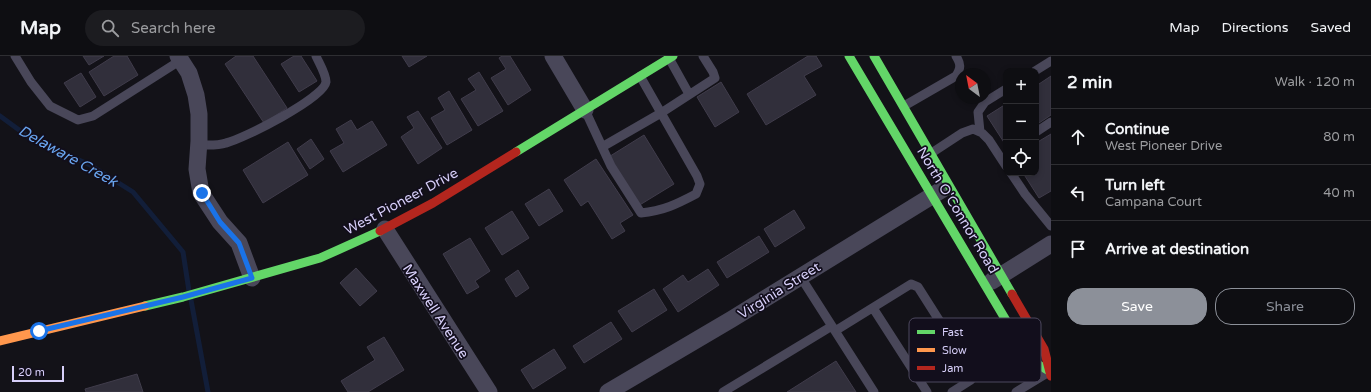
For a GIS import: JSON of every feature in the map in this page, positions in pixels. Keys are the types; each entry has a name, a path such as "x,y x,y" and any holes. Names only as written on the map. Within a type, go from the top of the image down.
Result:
{"main road":[{"name":"North O'Connor Road","path":"849,56 1005,318"},
{"name":"North O'Connor Road","path":"874,56 1026,318"},
{"name":"West Pioneer Drive","path":"0,341 156,303 320,258 384,229 433,203 671,57"},
{"name":"North O'Connor Road","path":"1041,344 1044,349 1050,373"},
{"name":"North O'Connor Road","path":"1041,367 1050,373"}],"street":[{"path":"553,56 585,110"},
{"path":"180,58 189,73 196,95 199,114 197,170 202,193 220,222 239,243 244,280"},
{"name":"Virginia Street","path":"608,392 948,185"},
{"name":"Maxwell Avenue","path":"384,229 489,392"},
{"path":"986,285 1051,244"}],"lane":[{"path":"15,56 31,82 50,106 78,120 93,116 180,58"},
{"path":"199,145 220,145 242,138 282,117 312,98 323,88 326,81 316,56"},
{"path":"650,56 656,66"},
{"path":"602,147 661,113 715,78 703,56"},
{"path":"903,107 956,76 960,71 960,65 956,56"},
{"path":"671,57 689,94"},
{"path":"1039,68 1051,61"},
{"path":"585,110 611,166 641,213 655,212 676,205 696,194 700,184 697,176 640,76"},
{"path":"980,132 978,112 985,102 1003,91"},
{"path":"1039,130 1051,122"},
{"path":"930,154 962,133 973,129 980,132 1002,152"},
{"path":"1013,176 1025,194 1051,226"},
{"path":"800,276 874,392"},
{"path":"723,392 833,328 873,308 911,284 918,287 938,318"},
{"path":"873,308 909,364"},
{"path":"1041,378 1050,373"},
{"path":"921,382 927,392"},
{"path":"952,392 968,382"},
{"path":"1016,392 1034,382"}],"building":[{"path":"83,56 104,56 89,65"},
{"path":"114,56 127,56 138,75 104,96 89,72"},
{"path":"236,56 253,56 287,108 264,123 225,64"},
{"path":"294,56 301,56 317,81 299,92 281,64"},
{"path":"402,56 427,56 409,67"},
{"path":"502,56 510,56 531,90 508,105 491,78 506,69 499,58"},
{"path":"808,56 816,56 822,66 804,76 816,95 766,125 747,94"},
{"path":"479,72 503,111 478,126 461,99 476,90 468,79"},
{"path":"81,73 96,97 80,107 64,83"},
{"path":"1051,76 1051,115 1039,123 1039,104 1039,84"},
{"path":"721,82 739,112 715,127 697,97"},
{"path":"449,91 472,130 447,145 431,118 445,110 438,98"},
{"path":"1003,106 1003,141 987,116"},
{"path":"418,111 442,148 418,164 401,137 414,128 407,117"},
{"path":"351,120 357,130 372,121 387,145 343,172 330,151 344,143 336,129"},
{"path":"1051,134 1051,191 1039,198 1025,176 1039,176 1039,141"},
{"path":"644,135 674,184 638,206 607,158"},
{"path":"311,139 324,159 310,169 297,149"},
{"path":"288,142 308,175 263,203 243,170"},
{"path":"596,159 633,215 620,223 625,231 612,239 588,201 581,206 564,180"},
{"path":"549,189 563,211 539,226 525,204"},
{"path":"794,210 805,228 775,247 764,229"},
{"path":"512,211 529,238 502,255 485,228"},
{"path":"759,236 769,252 727,278 717,262"},
{"path":"470,238 490,271 475,281 479,287 467,294 443,254"},
{"path":"356,268 377,291 360,306 340,283"},
{"path":"708,269 719,285 678,312 663,289 683,275 688,282"},
{"path":"518,270 529,288 516,297 505,279"},
{"path":"654,289 667,310 632,332 618,311"},
{"path":"611,322 622,339 584,363 573,346"},
{"path":"384,337 404,370 368,392 348,392 341,381 375,360 367,347"},
{"path":"554,349 566,368 533,389 521,370"},
{"path":"836,361 856,392 787,392"},
{"path":"137,374 143,392 86,392 85,389"}],"waterway":[{"name":"Delaware Creek","path":"0,116 30,138 90,165 133,192 183,252 189,291"},
{"name":"Delaware Creek","path":"191,300 208,392"}],"traffic: fast":[{"path":"516,152 673,56"},
{"path":"849,56 1005,318"},
{"path":"874,56 1012,294"},
{"path":"145,306 183,297 320,258 380,231"},
{"path":"1041,366 1049,371"}],"traffic: slow":[{"path":"0,341 145,306"}],"traffic: jam":[{"path":"380,231 433,203 516,152"},
{"path":"1012,294 1026,318"},
{"path":"1041,344 1044,349 1051,376"}],"route":[{"path":"39,331 183,297 252,278 239,243 220,222 202,193"}]}
